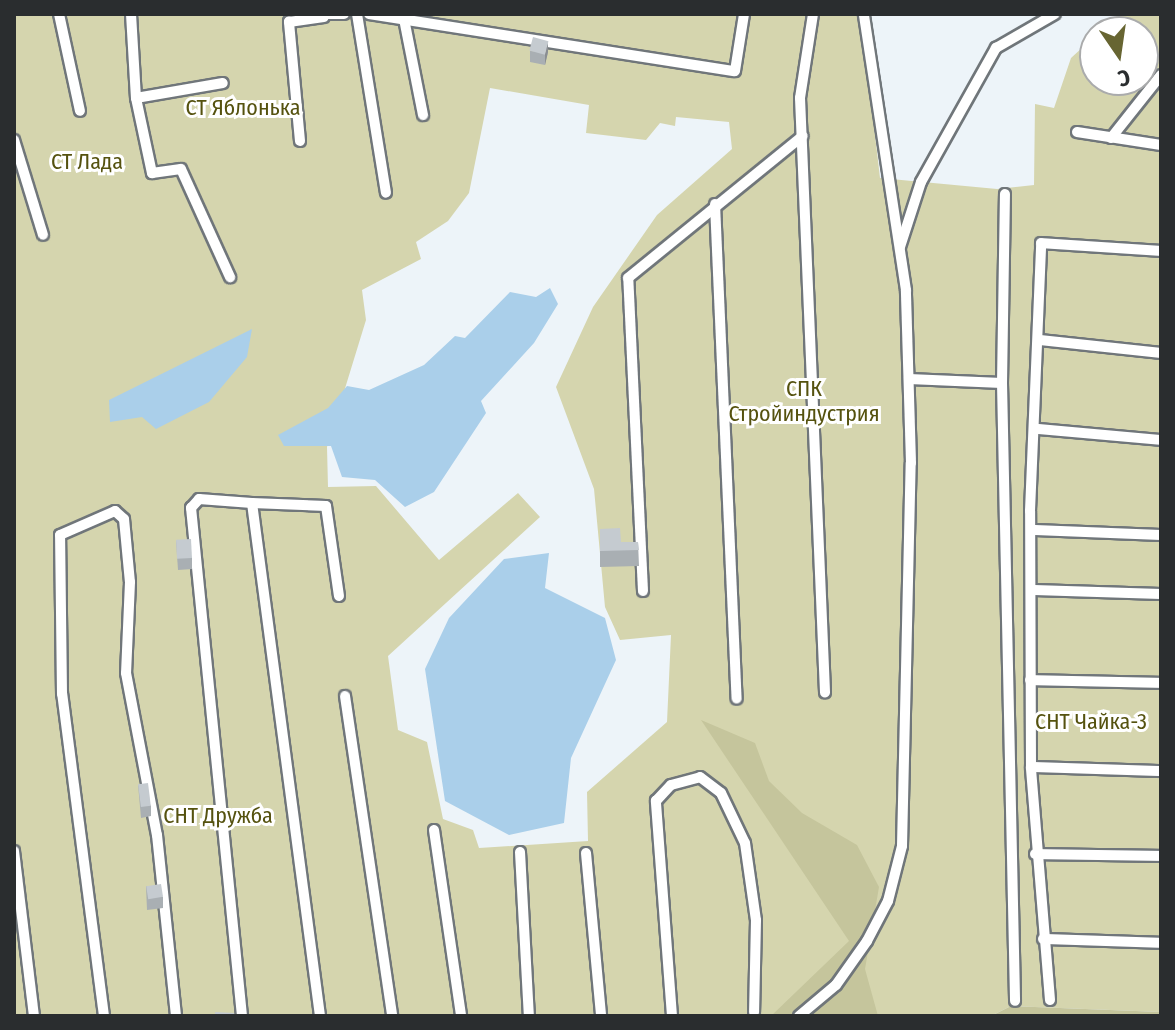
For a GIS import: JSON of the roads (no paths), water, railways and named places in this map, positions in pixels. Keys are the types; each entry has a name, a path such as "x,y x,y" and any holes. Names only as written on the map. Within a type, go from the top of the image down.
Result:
{"street":[{"path":"59,14 80,111"},
{"path":"131,14 136,98 152,173 181,169 230,277"},
{"path":"300,141 289,22 344,14"},
{"path":"357,14 386,193"},
{"path":"369,14 735,71 744,14"},
{"path":"813,14 800,98 825,692"},
{"path":"799,1016 836,985 867,941 888,901 902,846 909,379 900,249 864,14"},
{"path":"900,249 921,182 996,48 1055,14"},
{"path":"404,19 423,115"},
{"path":"1111,138 1161,75"},
{"path":"136,98 223,83"},
{"path":"1077,132 1161,145"},
{"path":"643,591 628,278 715,204 803,136"},
{"path":"14,140 43,235"},
{"path":"1005,194 1002,383 1015,1001"},
{"path":"715,204 737,699"},
{"path":"1050,1000 1035,854 1031,767 1030,680 1041,243 1161,251"},
{"path":"1040,340 1161,353"},
{"path":"909,379 1002,383"},
{"path":"1038,429 1161,440"},
{"path":"242,1016 191,508 199,499 326,506 339,596"},
{"path":"252,503 320,1016"},
{"path":"104,1016 101,949 62,694 60,535 72,524 115,511 124,519 126,673 157,835 176,1016"},
{"path":"1035,530 1161,535"},
{"path":"1034,590 1161,594"},
{"path":"1030,680 1161,683"},
{"path":"345,696 392,1016"},
{"path":"1031,767 1161,771"},
{"path":"672,1016 656,801 671,785 700,777 721,793 745,843 756,920 754,1012"},
{"path":"434,830 461,1016"},
{"path":"14,851 34,1016"},
{"path":"520,852 529,1016"},
{"path":"586,853 601,1016"},
{"path":"1035,854 1161,856"},
{"path":"1043,939 1161,943"}],"water":[{"path":"550,288 558,304 534,343 481,401 486,413 434,492 405,507 375,480 342,477 331,446 284,446 278,435 328,408 347,386 369,390 424,365 455,336 465,338 510,292 536,297"},
{"path":"252,329 247,357 209,402 156,429 142,417 110,422 109,400"},
{"path":"549,553 545,588 605,618 616,660 571,758 564,823 509,835 445,801 425,669 449,618 504,559"}],"park label":[{"name":"СТ Яблонька","path":"243,108"},
{"name":"СТ Лада","path":"87,162"},
{"name":"СПК Стройиндустрия","path":"804,400"},
{"name":"СНТ Чайка-3","path":"1091,722"},
{"name":"СНТ Дружба","path":"218,816"}]}
